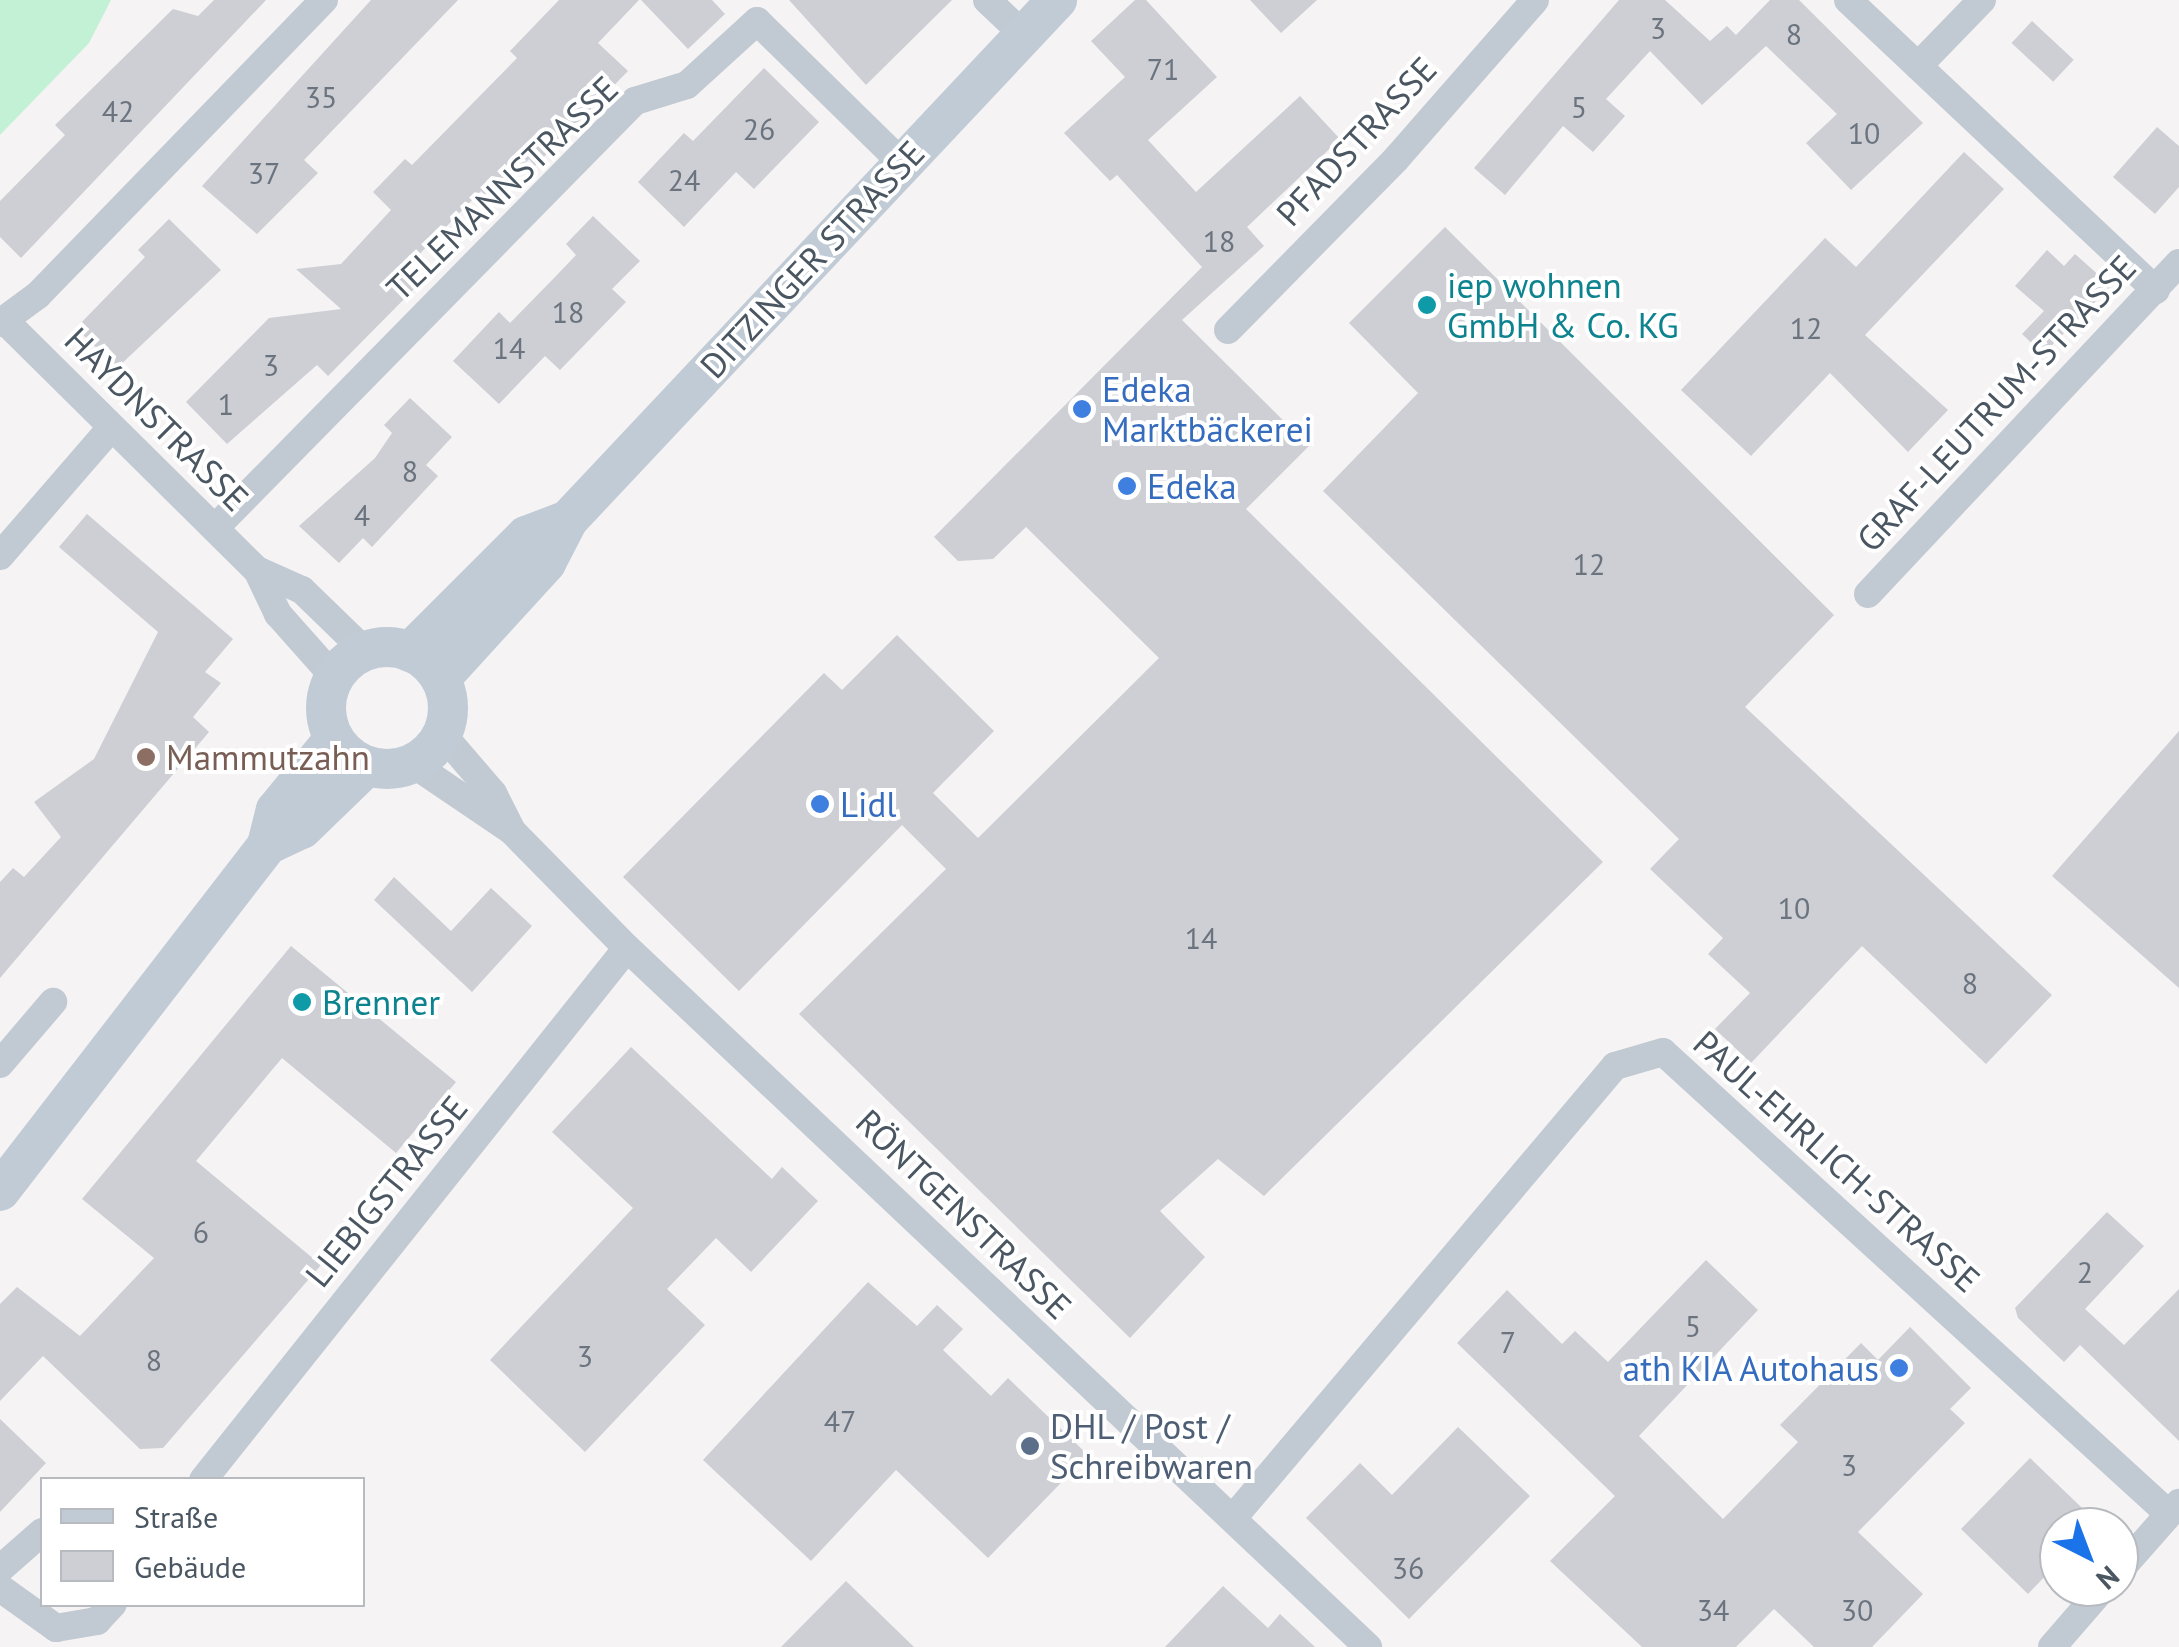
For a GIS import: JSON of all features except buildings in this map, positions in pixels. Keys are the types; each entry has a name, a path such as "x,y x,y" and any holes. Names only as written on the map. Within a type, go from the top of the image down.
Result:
{"street":[{"path":"3,322 324,0"},
{"path":"988,0 1023,34"},
{"name":"DITZINGER STRASSE","path":"441,678 546,563 568,520 900,161 1057,0"},
{"name":"PFADSTRASSE","path":"1228,330 1396,159 1535,0"},
{"path":"1848,0 2156,290"},
{"path":"1918,66 1982,0"},
{"name":"TELEMANNSTRASSE","path":"215,528 635,101 687,85 756,21 900,161"},
{"name":"GRAF-LEUTRUM-STRASSE","path":"1868,594 2179,263"},
{"name":"HAYDNSTRASSE","path":"3,322 258,570 302,590 365,651"},
{"path":"0,556 110,429"},
{"name":"DITZINGER STRASSE","path":"410,652 526,536 568,520"},
{"name":"HAYDNSTRASSE","path":"258,570 278,614 334,677"},
{"path":"267,845 302,829 367,766 413,764 442,734 448,701 441,678 410,652 365,651 334,677 325,708 334,739 367,766"},
{"name":"RÖNTGENSTRASSE","path":"442,734 493,793 512,831"},
{"path":"0,1191 267,845 276,810 334,739"},
{"name":"RÖNTGENSTRASSE","path":"413,764 512,831 627,948 1368,1647"},
{"name":"LIEBIGSTRASSE","path":"206,1477 627,948"},
{"path":"0,1064 52,1002"},
{"name":"PAUL-EHRLICH-STRASSE","path":"1233,1518 1615,1066 1663,1052 2174,1508"},
{"path":"2139,1547 2174,1508"},
{"path":"0,1569 40,1534"},
{"path":"0,1588 56,1628 98,1621 110,1607"},
{"path":"2052,1647 2087,1607"}],"green space":[{"path":"0,0 111,0 89,43 0,135"}],"place":[{"name":"iep wohnen GmbH & Co. KG","path":"1427,305"},
{"name":"Edeka Marktbäckerei","path":"1082,409"},
{"name":"Edeka","path":"1127,486"},
{"name":"Mammutzahn","path":"146,757"},
{"name":"Lidl","path":"820,804"},
{"name":"Brenner","path":"302,1002"},
{"name":"ath KIA Autohaus","path":"1899,1368"},
{"name":"DHL / Post / Schreibwaren","path":"1030,1446"}]}
